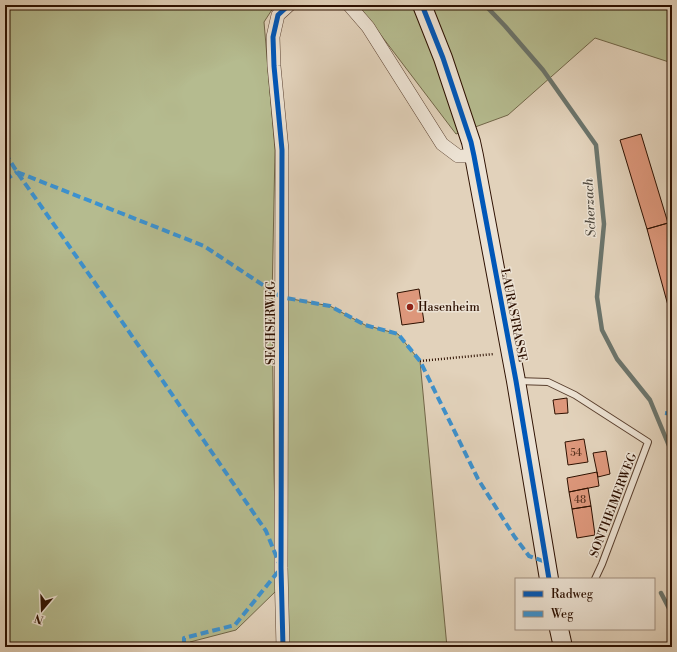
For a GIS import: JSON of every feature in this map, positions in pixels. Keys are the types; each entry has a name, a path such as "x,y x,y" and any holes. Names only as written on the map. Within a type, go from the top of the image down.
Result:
{"street":[{"name":"SECHSERWEG","path":"283,647 281,552 282,150 274,66 273,37 278,15 289,5"},
{"path":"349,5 368,27 442,144 458,156 474,156"},
{"name":"LAURASTRASSE","path":"422,5 444,58 471,142 516,381 549,578"},
{"path":"559,630 563,647"}],"lane":[{"name":"SONTHEIMERWEG","path":"516,381 548,382 555,385 575,395 648,442 595,578"}],"path":[{"path":"420,361 510,352"}],"green space":[{"path":"5,5 275,5 264,22 275,150 272,299 277,590 236,630 190,642 189,647 5,647"},
{"path":"358,5 672,5 672,63 595,38 508,115 456,134"},
{"path":"281,297 330,306 365,325 398,334 420,361 447,647 283,647"}],"building":[{"path":"641,134 668,223 647,229 620,140"},
{"path":"668,223 672,236 672,320 647,229"},
{"name":"Hasenheim","path":"419,289 424,322 402,325 397,293"},
{"path":"567,398 568,413 555,414 553,400"},
{"path":"584,439 588,462 568,465 565,442"},
{"path":"606,451 610,474 598,477 593,453"},
{"path":"597,472 599,486 569,492 567,478"},
{"path":"588,488 591,506 572,509 569,492"},
{"path":"591,506 595,535 577,538 572,509"}],"waterway":[{"name":"Scherzach","path":"485,5 543,70 596,145 604,224 597,297 602,330 617,359 650,400 672,453"},
{"name":"Scherzach","path":"661,593 672,614"}],"marked path":[{"path":"5,153 266,531 281,568 235,625 184,638 184,647"},
{"path":"17,172 204,246 281,297 330,306 365,325 398,334 420,361 478,479 514,536 529,556 546,562"},
{"path":"5,180 17,172"},
{"path":"665,413 672,414"}],"cycle path":[{"path":"283,647 281,568 282,150 274,66 273,37 278,15 289,5"},
{"path":"422,5 443,58 471,142 516,381 549,578"}],"place":[{"name":"Hasenheim","path":"410,307"}]}
